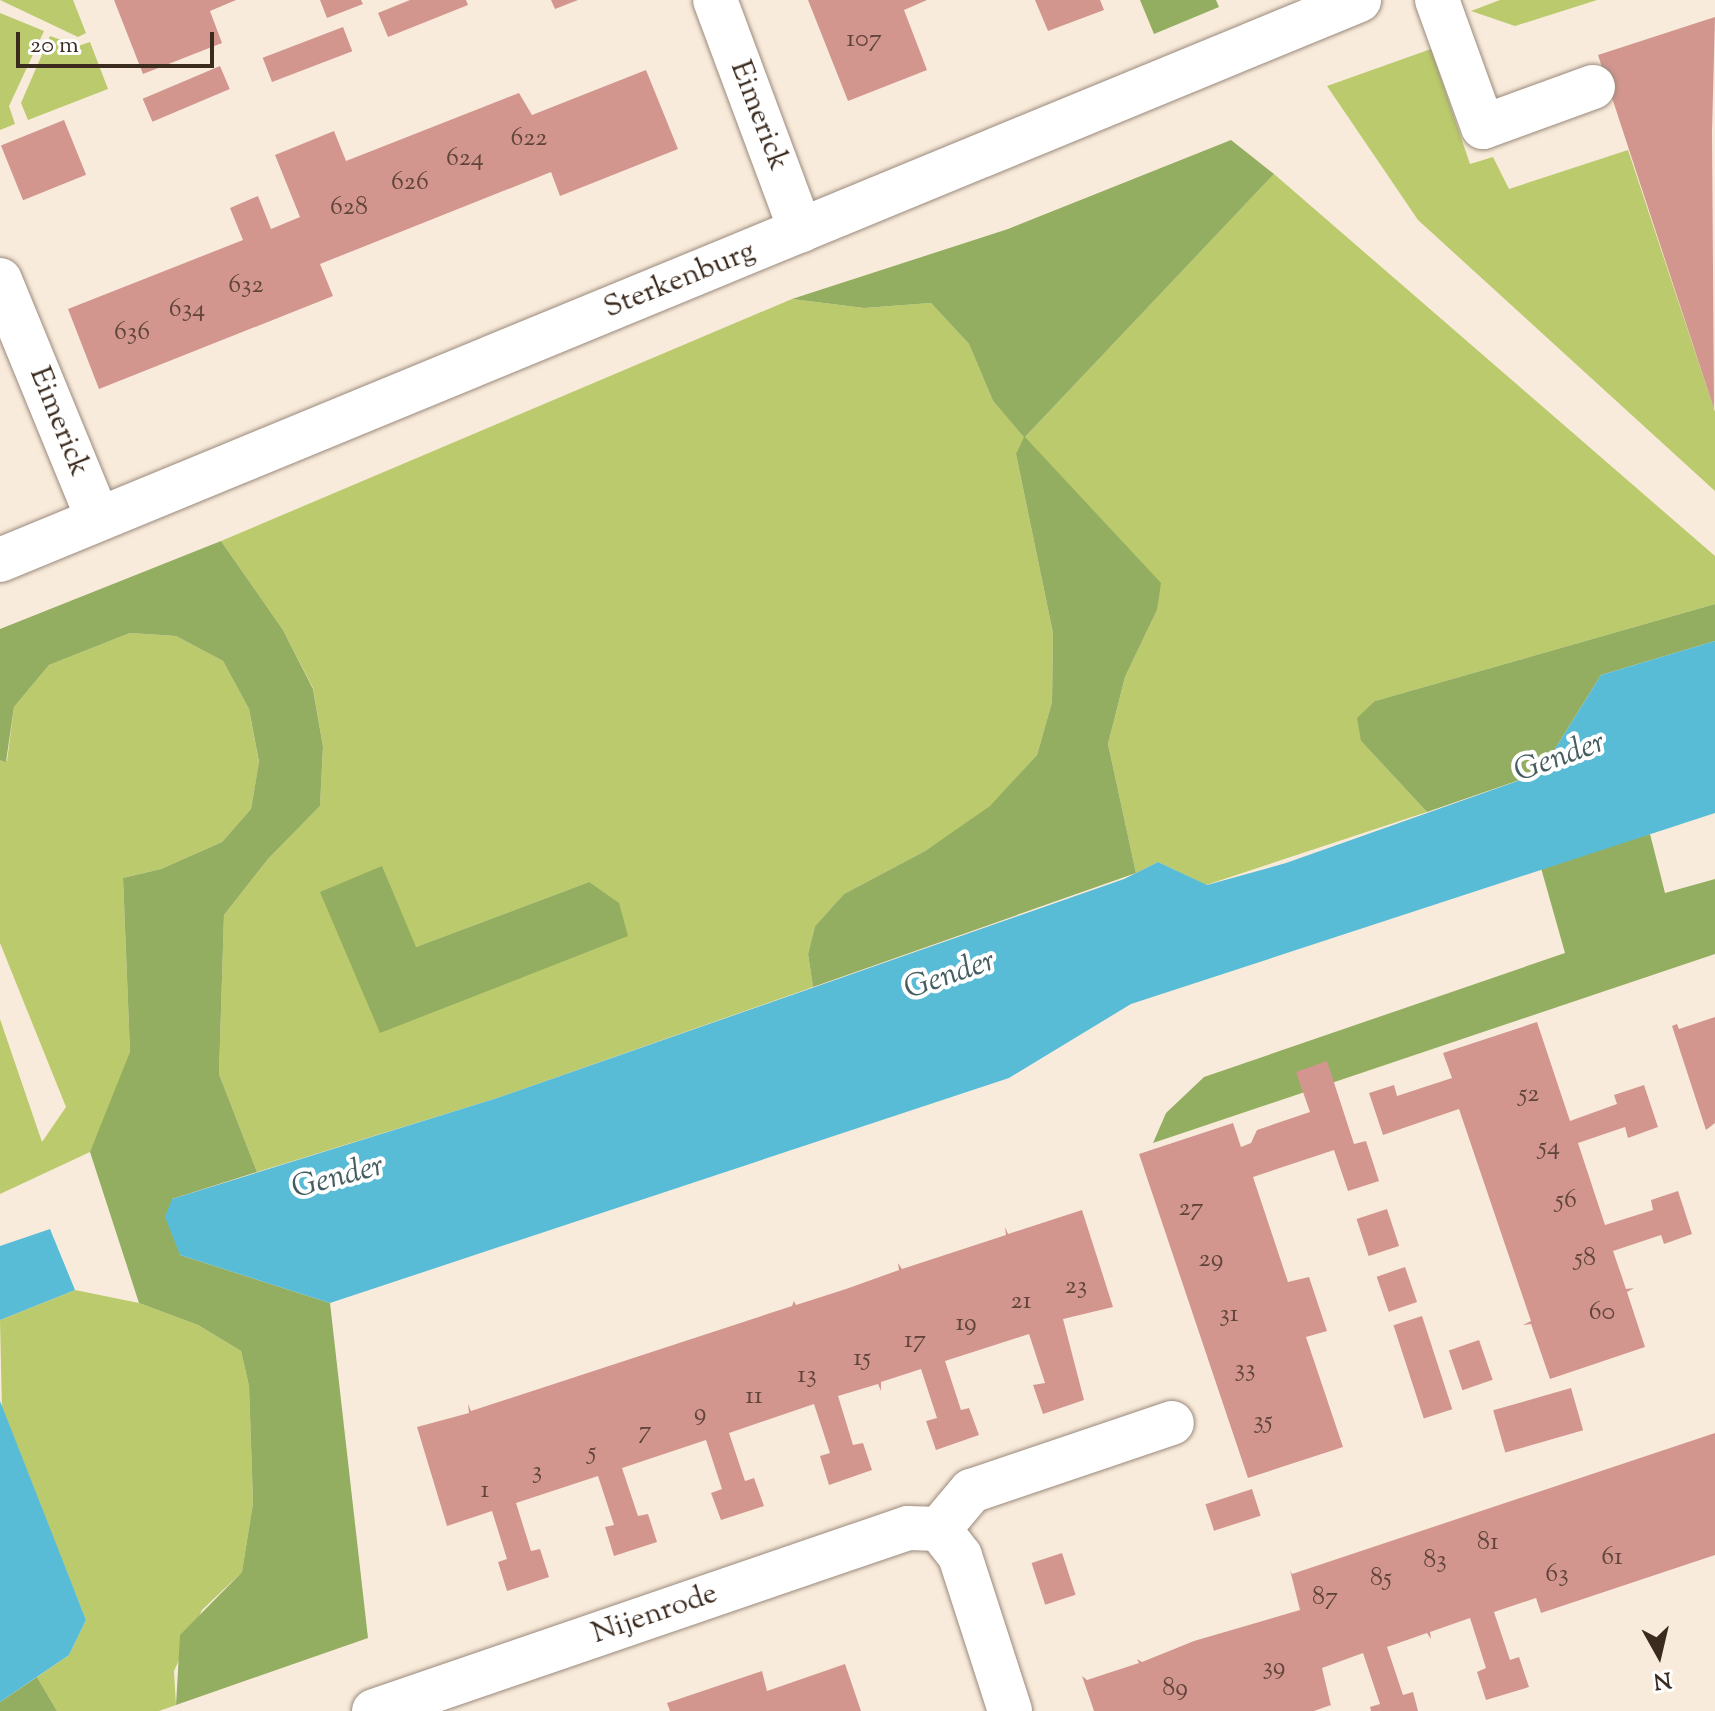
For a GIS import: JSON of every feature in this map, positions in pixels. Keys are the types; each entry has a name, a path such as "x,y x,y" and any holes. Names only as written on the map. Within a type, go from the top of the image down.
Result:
{"street":[{"name":"Eimerick","path":"715,0 801,231"},
{"name":"Sterkenburg","path":"0,560 1359,0"},
{"path":"1437,0 1483,127 1593,87"},
{"name":"Eimerick","path":"0,280 98,519"},
{"path":"1010,1711 960,1556 939,1529 971,1491 1172,1423"},
{"name":"Nijenrode","path":"374,1711 908,1528 939,1529"}],"green space":[{"path":"0,0 73,0 86,33 78,37"},
{"path":"1140,0 1216,0 1219,7 1154,34"},
{"path":"1500,0 1597,0 1515,26 1471,11"},
{"path":"0,13 44,31 9,106 15,124 0,130"},
{"path":"50,36 78,46 90,42 108,89 28,120 21,103"},
{"path":"1431,49 1470,164 1493,157 1509,189 1628,150 1715,412 1715,491 1418,220 1327,86"},
{"path":"1231,140 1274,174 1025,437 1161,583 1157,610 1125,677 1108,744 1136,873 813,987 808,954 815,926 844,894 925,851 990,806 1037,755 1052,702 1053,633 1016,454 1024,437 993,401 969,344 931,303 864,308 792,299 1008,229"},
{"path":"1274,174 1715,556 1715,604 1375,701 1361,741 1427,812 1206,885 1158,862 1136,873 1108,744 1125,677 1157,610 1016,454 1053,633 1052,702 1037,755 991,806 925,851 844,894 815,926 808,954 813,987 497,1098 257,1172 219,1074 224,915 268,859 320,806 323,747 313,688 283,630 221,541 792,299 864,308 931,303 969,344 993,401 1025,437","holes":["589,882 380,1033 416,947"]},
{"path":"221,541 283,630 313,689 323,747 320,806 268,859 224,915 219,1074 257,1172 172,1199 180,1255 330,1303 368,1638 176,1705 180,1635 242,1572 253,1503 249,1386 241,1351 198,1325 139,1303 90,1152 130,1052 123,878 161,869 222,842 251,809 259,762 249,709 223,661 176,636 130,633 49,665 14,707 6,762 0,760 0,629"},
{"path":"1715,604 1715,641 1601,675 1540,773 1427,812 1361,741 1357,718 1375,701"},
{"path":"130,633 176,636 223,661 249,709 259,763 251,809 222,842 161,869 123,878 130,1052 118,1090 90,1152 0,1194 0,1019 42,1142 66,1107 0,943 0,760 7,761 14,707 49,665"},
{"path":"1650,834 1665,893 1715,879 1715,954 1153,1143 1166,1113 1204,1077 1565,953 1541,868"},
{"path":"382,866 416,947 589,882 619,903 628,936 380,1033 320,892"},
{"path":"75,1290 139,1303 198,1325 241,1351 249,1386 253,1503 242,1572 202,1610 174,1671 176,1705 159,1711 57,1711 37,1677 69,1655 86,1620 2,1411 0,1320"},
{"path":"37,1677 57,1711 0,1711 0,1702"}],"water":[{"name":"Gender","path":"1715,641 1715,813 1131,1004 1009,1078 330,1303 180,1255 165,1217 172,1199 497,1098 1124,879 1158,862 1207,885 1286,863 1540,773 1601,675"},
{"path":"50,1229 75,1290 0,1320 0,1246"},
{"path":"0,1401 86,1620 69,1655 0,1702"}],"building":[{"path":"114,0 236,0 210,11 222,43 143,74"},
{"path":"320,0 361,0 363,4 327,18"},
{"path":"410,0 466,0 468,5 388,37 378,13"},
{"path":"551,0 578,0 555,9"},
{"path":"808,0 927,0 904,10 927,70 848,101"},
{"path":"1035,0 1100,0 1104,10 1048,31"},
{"path":"1715,17 1712,132 1714,409 1598,55"},
{"path":"343,27 352,51 272,82 263,58"},
{"path":"220,66 230,89 152,122 143,99"},
{"path":"646,70 678,149 560,196 551,172 320,264 333,296 99,389 68,309 243,240 230,208 258,196 271,229 300,217 275,155 334,131 346,161 519,93 532,115"},
{"path":"64,120 86,175 23,200 1,145"},
{"path":"1715,1017 1715,1123 1706,1130 1672,1026 1677,1024 1679,1029"},
{"path":"1537,1022 1570,1121 1617,1104 1614,1095 1644,1085 1658,1127 1628,1138 1625,1127 1578,1143 1605,1225 1653,1210 1651,1200 1678,1191 1692,1234 1664,1244 1661,1235 1613,1251 1626,1289 1634,1288 1627,1292 1645,1347 1550,1379 1531,1324 1523,1325 1531,1321 1459,1109 1383,1135 1369,1093 1394,1085 1397,1096 1452,1078 1443,1053"},
{"path":"1327,1061 1354,1144 1366,1141 1379,1181 1348,1191 1334,1150 1253,1177 1288,1282 1309,1277 1327,1331 1306,1337 1343,1447 1248,1478 1139,1154 1233,1123 1241,1147 1251,1143 1257,1130 1310,1112 1296,1072"},
{"path":"1387,1209 1399,1246 1369,1256 1357,1219"},
{"path":"1082,1210 1113,1307 1063,1319 1084,1400 1043,1414 1033,1385 1045,1383 1029,1334 945,1361 961,1410 969,1408 979,1435 936,1450 926,1421 937,1418 921,1369 881,1382 881,1391 878,1384 838,1396 853,1445 863,1443 872,1470 829,1485 820,1456 830,1453 814,1404 729,1433 745,1481 754,1478 764,1506 721,1520 711,1493 722,1489 706,1440 622,1468 638,1516 648,1514 657,1542 614,1556 605,1527 614,1525 598,1476 516,1503 531,1551 540,1549 549,1577 507,1591 498,1562 507,1559 492,1511 447,1526 417,1427 469,1413 468,1404 471,1411 792,1306 794,1301 796,1305 846,1289 899,1270 898,1263 902,1269 1006,1235 1005,1227 1008,1234"},
{"path":"1405,1267 1417,1302 1389,1312 1377,1277"},
{"path":"1422,1316 1452,1409 1424,1418 1393,1325"},
{"path":"1479,1340 1493,1380 1462,1390 1449,1350"},
{"path":"1571,1388 1583,1430 1505,1453 1493,1410"},
{"path":"1715,1433 1715,1555 1541,1613 1536,1598 1494,1612 1510,1660 1519,1657 1529,1687 1486,1700 1477,1672 1486,1668 1470,1618 1430,1632 1431,1639 1427,1633 1387,1647 1403,1695 1413,1692 1418,1711 1371,1711 1370,1707 1380,1704 1363,1653 1322,1668 1331,1705 1314,1711 1094,1711 1082,1676 1087,1680 1139,1663 1137,1659 1142,1662 1194,1641 1300,1610 1290,1570 1292,1574"},
{"path":"1252,1489 1261,1516 1214,1531 1205,1504"},
{"path":"1062,1553 1076,1595 1045,1605 1032,1563"},
{"path":"845,1664 861,1711 670,1711 667,1703 762,1671 767,1691"}]}
